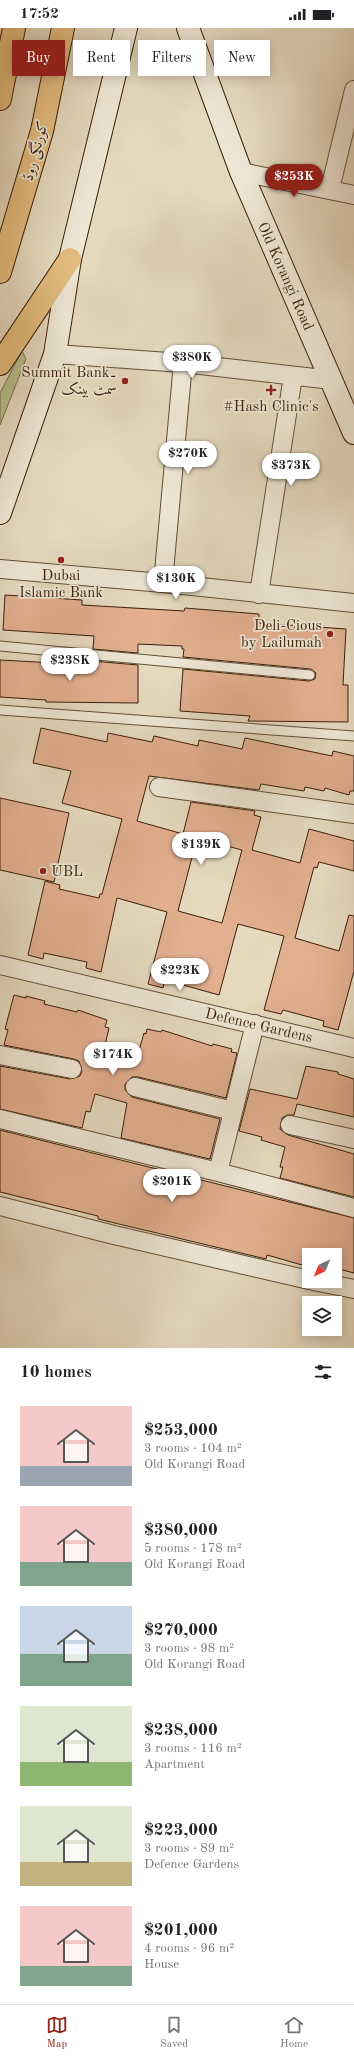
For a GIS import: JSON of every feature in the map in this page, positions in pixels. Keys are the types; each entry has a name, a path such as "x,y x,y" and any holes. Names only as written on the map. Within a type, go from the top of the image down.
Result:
{"main road":[{"path":"0,99 14,28"},
{"name":"کورنگی روڈ","path":"0,272 42,131 63,28"},
{"path":"0,364 70,259"}],"street":[{"path":"0,514 55,354 70,259 126,28"},
{"name":"Old Korangi Road","path":"188,28 241,172 354,433"},
{"path":"330,189 354,90"},
{"path":"241,172 354,195"},
{"path":"55,354 183,363 332,380"},
{"path":"163,583 183,363"},
{"path":"259,594 293,376"},
{"path":"0,569 163,583 354,603"},
{"path":"159,787 354,814"},
{"name":"Defence Gardens","path":"0,965 354,1048"},
{"path":"218,1172 255,1024"},
{"path":"0,1054 72,1070"},
{"path":"135,1088 233,1111"},
{"path":"0,1119 218,1172 354,1208"},
{"path":"290,1125 354,1139"},
{"path":"0,1206 114,1235 302,1278"},
{"path":"342,1287 354,1289"}],"lane":[{"path":"0,646 310,675"},
{"path":"0,710 354,736"}],"green space":[{"path":"22,351 26,359 0,425 0,393"}],"building":[{"path":"5,595 82,600 82,605 184,611 185,608 259,614 259,623 346,629 343,685 348,685 348,722 248,721 250,716 180,711 183,669 309,681 315,679 316,673 311,669 183,657 184,649 182,649 182,646 138,644 138,653 93,649 94,636 3,630"},
{"path":"0,660 92,665 92,661 138,665 138,703 46,702 46,700 0,697"},
{"path":"41,728 107,742 108,733 152,742 154,736 198,746 199,740 242,749 245,738 332,756 333,751 354,756 354,791 350,791 349,795 325,788 324,791 305,787 304,791 261,784 259,790 149,776 137,821 183,834 191,802 255,811 254,815 261,817 252,850 300,863 309,829 354,841 354,871 319,862 317,868 314,867 295,938 339,951 349,915 354,916 354,971 338,1030 323,1026 324,1021 283,1010 281,1014 264,1010 284,936 238,924 219,995 165,980 163,988 148,984 167,912 117,898 101,972 86,968 87,962 44,953 43,959 28,955 45,881 60,885 59,889 99,898 100,894 102,894 122,819 62,803 71,771 33,763","holes":["197,838 242,850 222,923 178,911"]},
{"path":"0,798 69,813 54,882 0,870"},
{"path":"14,995 26,998 26,996 45,1001 44,1004 77,1012 78,1010 107,1020 105,1027 109,1028 105,1045 138,1054 144,1033 146,1034 147,1029 161,1032 162,1030 212,1046 213,1044 232,1049 231,1052 237,1053 226,1098 138,1077 132,1077 125,1084 125,1090 132,1097 220,1119 210,1159 121,1138 127,1103 95,1094 90,1112 86,1111 82,1128 0,1109 0,1066 70,1079 80,1076 82,1071 79,1061 74,1059 4,1045 8,1030 5,1029"},
{"path":"306,1066 338,1072 338,1074 354,1079 354,1117 297,1104 294,1115 287,1115 282,1118 280,1129 288,1135 354,1154 354,1197 280,1178 283,1167 280,1167 285,1147 261,1140 262,1137 239,1131 250,1089 297,1099"},
{"path":"0,1130 354,1218 354,1273 342,1270 342,1248 302,1248 302,1265 267,1255 266,1259 98,1219 98,1216 0,1192"}],"place":[{"name":"Summit Bank۔ سمٹ بینک","path":"125,381"},
{"name":"#Hash Clinic's","path":"271,390"},
{"name":"Dubai Islamic Bank","path":"61,560"},
{"name":"Deli-Cious by Lailumah","path":"330,634"},
{"name":"UBL","path":"43,871"}]}
